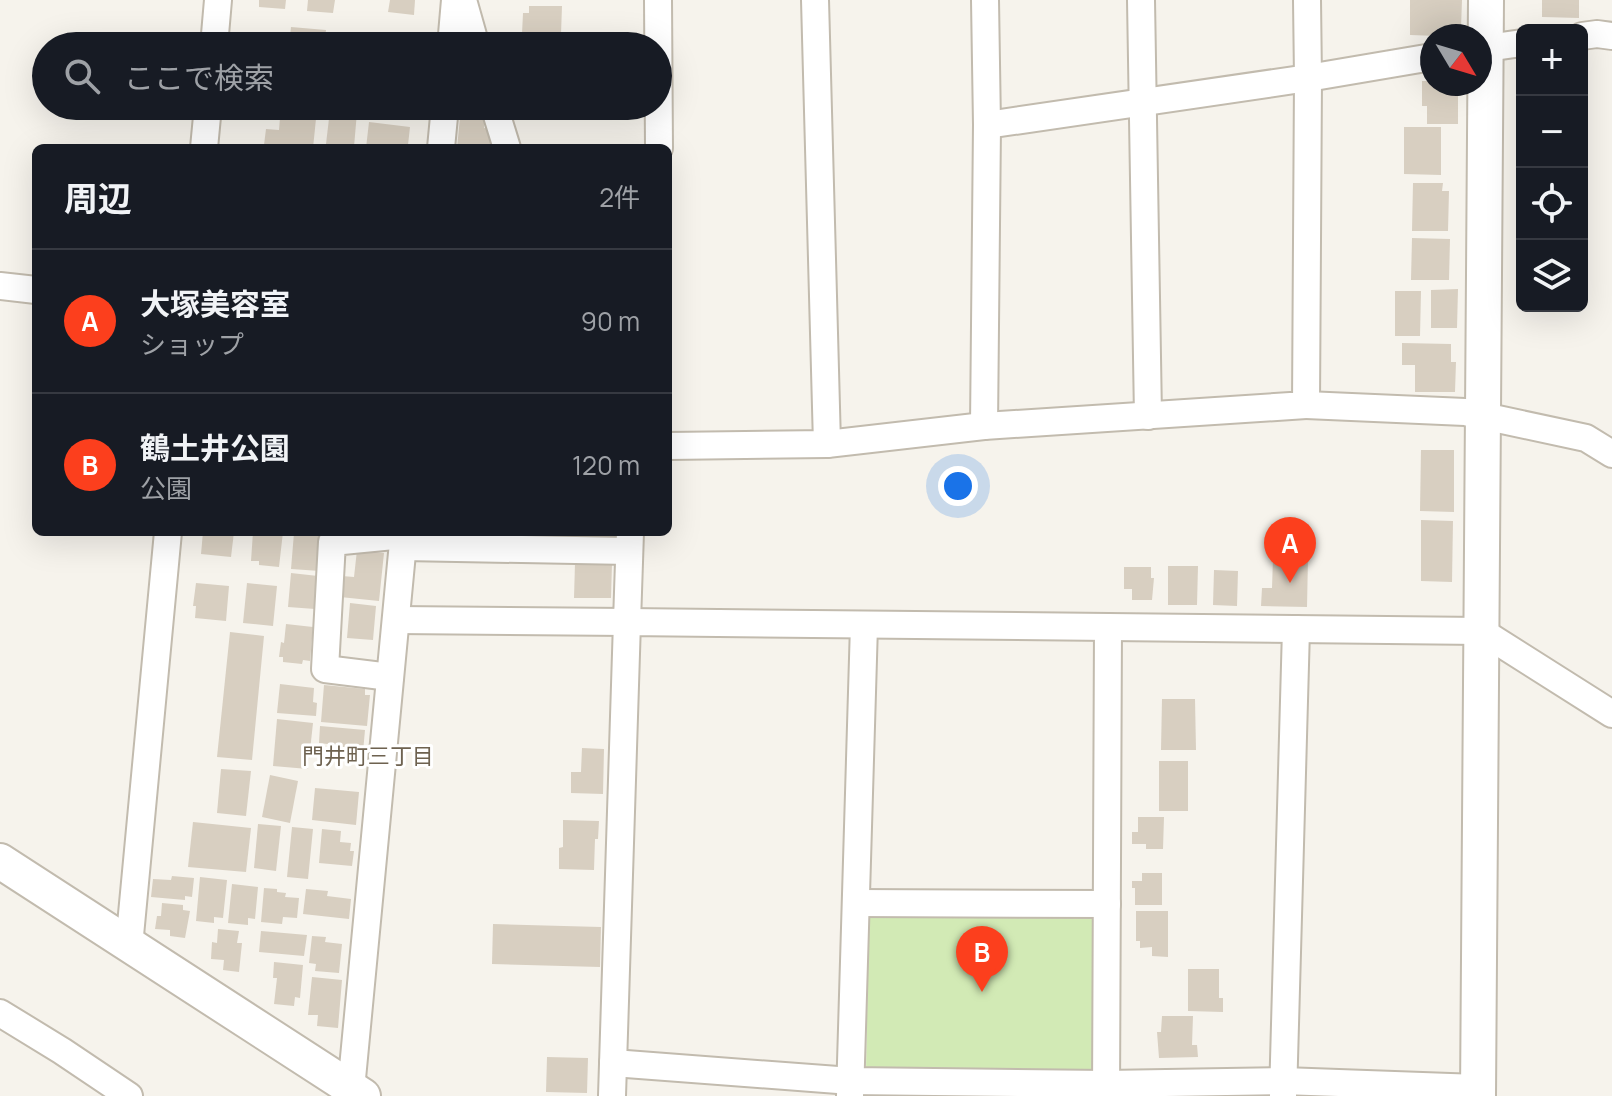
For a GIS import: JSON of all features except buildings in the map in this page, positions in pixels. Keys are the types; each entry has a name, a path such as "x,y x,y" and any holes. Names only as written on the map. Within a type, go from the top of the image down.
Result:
{"street":[{"path":"215,32 218,0"},
{"path":"452,32 455,0"},
{"path":"463,0 472,32"},
{"path":"658,0 658,32"},
{"path":"815,0 827,444"},
{"path":"984,426 985,0"},
{"path":"1141,0 1148,416"},
{"path":"1306,405 1307,0"},
{"path":"1484,24 1486,0"},
{"path":"1588,35 1612,36"},
{"path":"1492,47 1516,44"},
{"path":"987,125 1420,59"},
{"path":"613,1063 851,1088 1478,1092 1483,96"},
{"path":"204,144 207,120"},
{"path":"441,144 444,120"},
{"path":"498,120 506,144"},
{"path":"659,120 659,144"},
{"path":"0,286 32,290"},
{"path":"672,446 827,444 984,426 1306,405 1483,414 1586,438 1612,454"},
{"path":"129,946 168,536"},
{"path":"0,861 354,1094 403,538"},
{"path":"390,677 325,669 332,542 403,538 630,542 612,1096"},
{"path":"396,620 1481,631 1612,714"},
{"path":"851,1088 864,625"},
{"path":"1106,1090 1108,627"},
{"path":"1283,1089 1296,629"},
{"path":"856,903 1107,904"},
{"path":"0,1013 129,1096"}],"green space":[{"path":"869,911 1098,913 1096,1072 866,1070"}],"place":[{"name":"大塚美容室","path":"1290,583"},
{"name":"鶴土井公園","path":"982,992"}],"district":[{"name":"門井町三丁目","path":"368,756"}]}
